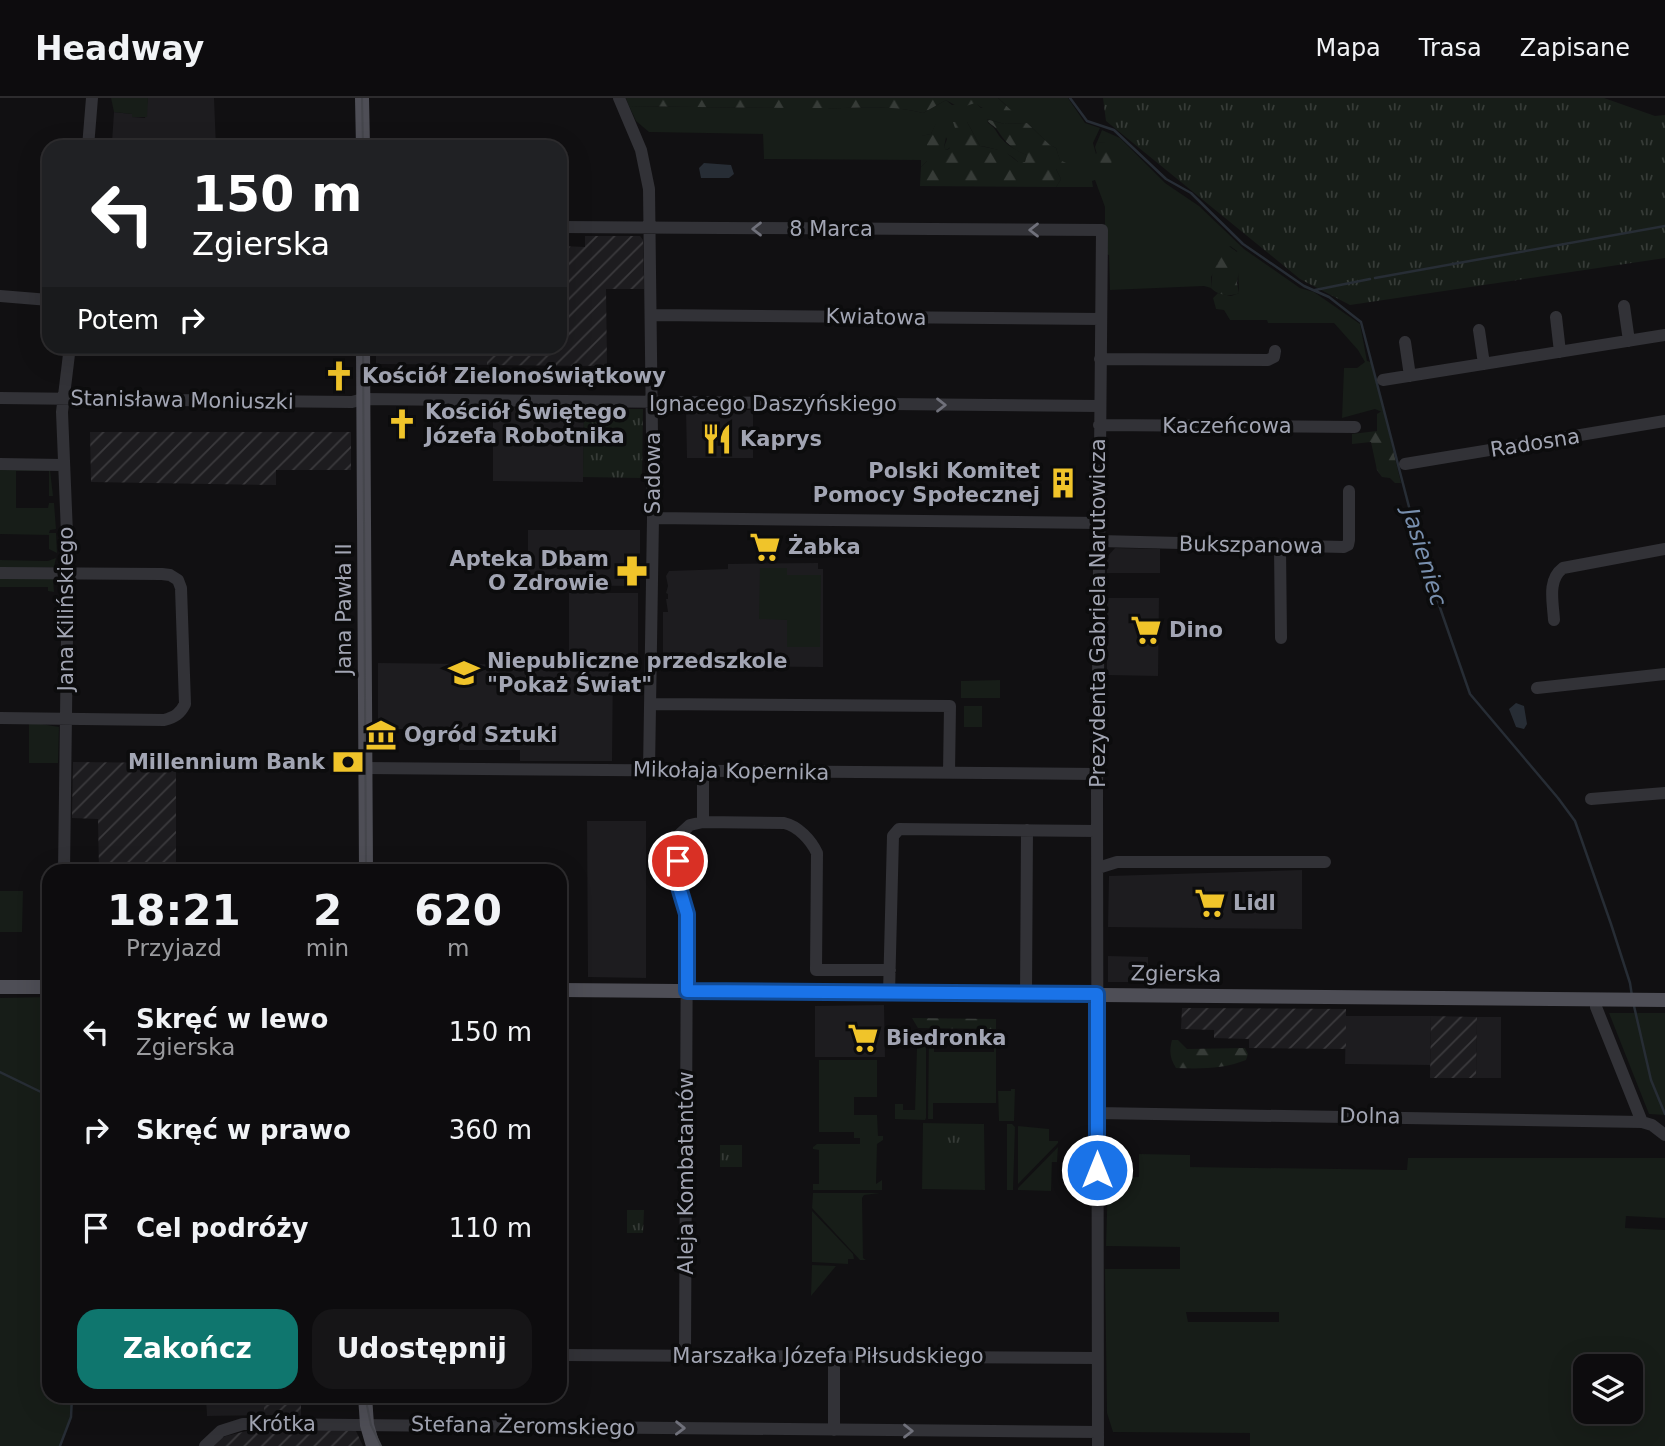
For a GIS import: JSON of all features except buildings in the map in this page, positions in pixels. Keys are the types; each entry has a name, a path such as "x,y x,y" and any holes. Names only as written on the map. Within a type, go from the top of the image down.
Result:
{"main road":[{"path":"362,98 363,140"},
{"name":"Jana Pawła II","path":"363,354 366,864"},
{"path":"0,987 42,987"},
{"name":"Zgierska","path":"567,990 1665,1000"},
{"path":"365,1403 367,1425 373,1446"}],"street":[{"path":"89,140 92,98"},
{"name":"Sadowa","path":"619,98 645,161 649,189 653,403 649,770"},
{"name":"8 Marca","path":"567,228 1102,230"},
{"name":"Prezydenta Gabriela Narutowicza","path":"1098,1446 1097,774 1102,230"},
{"path":"0,296 42,299"},
{"path":"1624,306 1629,341"},
{"name":"Kwiatowa","path":"651,315 1101,319"},
{"path":"1556,317 1560,352"},
{"path":"1479,330 1484,364"},
{"path":"1383,380 1665,335"},
{"path":"1405,342 1410,376"},
{"path":"1100,359 1268,360 1274,357 1275,351"},
{"name":"Jana Kilińskiego","path":"64,864 68,573 62,465 63,399 69,354"},
{"name":"Stanisława Moniuszki","path":"0,398 352,402 363,399"},
{"name":"Ignacego Daszyńskiego","path":"363,399 1099,406"},
{"name":"Radosna","path":"1405,464 1665,421"},
{"name":"Kaczeńcowa","path":"1099,425 1354,427"},
{"path":"0,464 62,465"},
{"name":"Bukszpanowa","path":"1099,541 1344,547 1348,545 1349,491"},
{"path":"653,518 1099,523"},
{"path":"1280,547 1281,638"},
{"path":"1554,620 1552,588 1554,578 1563,568 1665,549"},
{"path":"0,573 162,574 178,580 181,589 185,704 181,712 164,720 0,719"},
{"path":"1536,688 1665,674"},
{"path":"650,704 950,706 949,773"},
{"name":"Mikołaja Kopernika","path":"365,768 1097,774"},
{"path":"703,771 704,822 784,823 794,826 817,853 816,970 890,970"},
{"path":"1591,799 1665,793"},
{"name":"Aleja Kombatantów","path":"685,1354 687,914 679,887 678,836 690,825 704,822"},
{"path":"889,993 895,832 899,829 1097,831"},
{"path":"1026,994 1027,830"},
{"path":"1098,868 1117,862 1325,862"},
{"path":"1596,999 1596,1007 1642,1122 1652,1125 1665,1135"},
{"name":"Dolna","path":"1097,1113 1642,1122"},
{"name":"Marszałka Józefa Piłsudskiego","path":"567,1355 1097,1358"},
{"path":"834,1356 834,1430"},
{"name":"Krótka","path":"205,1446 216,1434 237,1424 367,1425"},
{"name":"Stefana Żeromskiego","path":"367,1425 1098,1432"}],"shaded area":[{"path":"148,98 214,98 216,140 112,140 114,112 145,118"},
{"path":"704,163 731,165 734,174 729,178 701,178 699,168"},
{"path":"585,236 640,236 643,240 644,289 606,289 607,366 487,365 487,354 567,354 567,246 585,247"},
{"path":"376,354 487,354 487,365 376,364"},
{"path":"493,407 584,409 583,482 493,481"},
{"path":"686,410 753,410 753,458 687,458"},
{"path":"90,432 351,432 351,470 276,470 276,485 91,482"},
{"path":"528,530 640,530 640,570 637,586 528,585"},
{"path":"1115,548 1160,549 1160,573 1107,573 1107,557"},
{"path":"818,563 818,569 823,569 823,667 663,666 663,612 668,612 666,576 669,571 728,569 728,564"},
{"path":"569,593 638,593 638,665 613,666 612,761 520,761 520,750 459,750 459,737 425,737 425,729 378,729 378,663 569,665"},
{"path":"1107,598 1159,598 1158,676 1107,675"},
{"path":"1516,703 1524,706 1527,724 1524,729 1516,727 1509,709"},
{"path":"73,762 176,763 176,864 99,864 98,819 72,818"},
{"path":"587,821 646,821 646,978 588,977"},
{"path":"1302,870 1302,929 1108,927 1109,876"},
{"path":"1108,956 1148,957 1148,982 1108,982"},
{"path":"884,1005 885,1057 815,1057 815,1006"},
{"path":"1182,1008 1346,1009 1346,1049 1249,1048 1249,1039 1214,1038 1214,1030 1181,1029"},
{"path":"1346,1016 1431,1016 1430,1065 1345,1064"},
{"path":"1431,1016 1477,1017 1476,1078 1430,1078"},
{"path":"1477,1017 1501,1017 1501,1078 1476,1078"},
{"path":"206,1403 264,1403 264,1415 207,1416"},
{"path":"264,1403 301,1403 301,1416 264,1415"},
{"path":"255,1429 355,1429 363,1446 212,1446 226,1436"}],"green space":[{"path":"111,98 148,98 147,117 132,117 132,114 114,112"},
{"path":"626,98 998,98 1015,114 989,111 975,103 960,108 946,100 923,113 885,108 629,106"},
{"path":"998,98 1068,98 1085,123 1100,128 1093,143 1096,154 1105,143 1097,142 1102,130 1120,138 1165,183 1199,206 1244,249 1300,288 1314,292 1360,324 1367,361 1371,362 1384,413 1375,409 1342,418 1344,368 1357,368 1365,362 1334,323 1230,320 1224,310 1216,309 1213,298 1218,293 1231,296 1239,293 1237,251 1230,246 1217,262 1211,277 1211,288 1204,286 1110,290 1109,255 1105,254 1105,207 1095,180 1092,181 1093,187 1056,187 1061,179 1056,169 1060,161 1056,148 1027,123 1004,124 987,119 1005,142 1028,155 1025,162 1018,162 1005,153 980,146 967,122 962,141 946,150 944,147 947,139 936,124 931,134 922,136 927,143 927,161 921,167 921,160 764,159 763,134 649,132 636,121 629,106 885,108 923,113 946,100 952,105 975,102 981,108 1007,106"},
{"path":"1103,98 1604,98 1655,116 1665,115 1665,258 1350,305 1300,279 1106,121"},
{"path":"986,119 1004,124 1027,123 1056,148 1066,167 1056,169 1061,179 1056,187 920,186 921,167 927,161 927,144 921,136 931,134 936,123 947,132 944,147 946,150 953,142 962,140 962,135 956,131 953,122 967,122 980,146 1004,151 1018,162 1025,162 1027,155 1010,146"},
{"path":"1097,142 1110,143 1112,158 1109,186 1106,185 1105,165 1099,162 1095,147"},
{"path":"1219,239 1241,255 1237,283 1239,293 1220,294 1211,288 1213,266 1218,264 1212,261 1216,241"},
{"path":"584,409 643,409 642,478 583,477"},
{"path":"1382,411 1401,483 1382,477 1377,470 1371,442 1352,444 1352,434 1377,431 1377,414"},
{"path":"0,466 50,470 53,496 49,496 49,471 16,471 16,508 48,508 49,503 54,503 56,529 50,530 49,533 56,533 57,553 49,549 49,535 0,534"},
{"path":"56,558 54,567 0,569 0,560 48,561"},
{"path":"760,568 787,568 787,575 821,575 820,647 787,647 787,620 759,619"},
{"path":"0,576 53,579 54,592 48,591 48,587 0,587"},
{"path":"1000,680 1000,698 961,698 961,681"},
{"path":"964,706 982,706 982,727 964,727"},
{"path":"29,722 59,727 58,763 29,763"},
{"path":"0,891 23,891 22,932 0,932"},
{"path":"42,997 42,1403 72,1403 71,1417 61,1446 0,1446 0,998"},
{"path":"1609,1013 1665,1013 1665,1115 1649,1114"},
{"path":"912,1018 996,1019 996,1029 918,1028"},
{"path":"915,1032 926,1032 926,1118 895,1119 895,1104 903,1104 903,1110 915,1110"},
{"path":"929,1032 937,1032 934,1052 994,1052 994,1040 987,1040 987,1033 996,1033 996,1103 933,1103 933,1119 928,1119"},
{"path":"1172,1040 1178,1040 1187,1049 1245,1048 1248,1054 1246,1060 1220,1067 1176,1068 1171,1055"},
{"path":"819,1060 877,1060 877,1097 854,1097 854,1115 877,1115 878,1136 883,1136 883,1140 877,1144 876,1184 882,1180 882,1190 813,1190 813,1184 819,1184 819,1150 813,1147 817,1144 860,1144 860,1138 854,1138 854,1132 819,1132"},
{"path":"1015,1089 1014,1121 999,1121 998,1091"},
{"path":"923,1123 984,1124 985,1190 922,1189"},
{"path":"1007,1124 1015,1127 1013,1190 1007,1190"},
{"path":"1018,1126 1049,1129 1049,1141 1058,1143 1018,1184"},
{"path":"947,1130 980,1130 980,1151 946,1150"},
{"path":"720,1145 742,1145 742,1167 720,1167"},
{"path":"1058,1147 1057,1162 1052,1162 1051,1191 1018,1190 1018,1188"},
{"path":"1139,1154 1190,1155 1190,1167 1407,1170 1408,1158 1665,1158 1665,1218 1626,1216 1625,1228 1665,1230 1665,1446 1250,1446 1250,1433 1113,1432 1107,1413 1105,1269 1180,1269 1180,1247 1106,1246 1108,1178 1139,1177","holes":["1186,1312 1279,1312 1279,1322 1188,1322"]},
{"path":"813,1193 880,1193 864,1195 862,1198 863,1258 866,1260 860,1260 812,1208"},
{"path":"627,1210 644,1210 643,1233 627,1233"},
{"path":"812,1211 853,1254 854,1259 848,1259 848,1264 812,1262"},
{"path":"812,1265 836,1266 811,1296"}],"waterway":[{"name":"Jasieniec","path":"1070,98 1087,121 1114,130 1166,179 1191,193 1243,244 1304,286 1329,297 1361,322 1421,553 1470,694 1575,821 1611,924 1632,996"},
{"path":"1375,278 1665,226"},
{"path":"1315,290 1370,279"},
{"name":"Jasieniec","path":"1634,1006 1651,1080 1665,1114"},
{"path":"0,1072 42,1093"},
{"path":"60,1446 71,1417 72,1403"}],"tram line":[{"path":"362,98 363,140"},
{"path":"363,354 366,864"},
{"path":"366,1403 371,1425 381,1446"}],"place":[{"name":"Kościół Zielonoświątkowy","path":"339,376"},
{"name":"Kościół Świętego Józefa Robotnika","path":"402,424"},
{"name":"Kaprys","path":"717,439"},
{"name":"Polski Komitet Pomocy Społecznej","path":"1063,483"},
{"name":"Żabka","path":"765,547"},
{"name":"Apteka Dbam O Zdrowie","path":"632,571"},
{"name":"Dino","path":"1146,630"},
{"name":"Niepubliczne przedszkole \"Pokaż Świat\"","path":"464,673"},
{"name":"Ogród Sztuki","path":"381,735"},
{"name":"Millennium Bank","path":"348,762"},
{"name":"Lidl","path":"1210,903"},
{"name":"Biedronka","path":"863,1038"}],"route":[{"path":"678,861 680,893 687,914 687,991 1097,994 1097,1170"}]}
